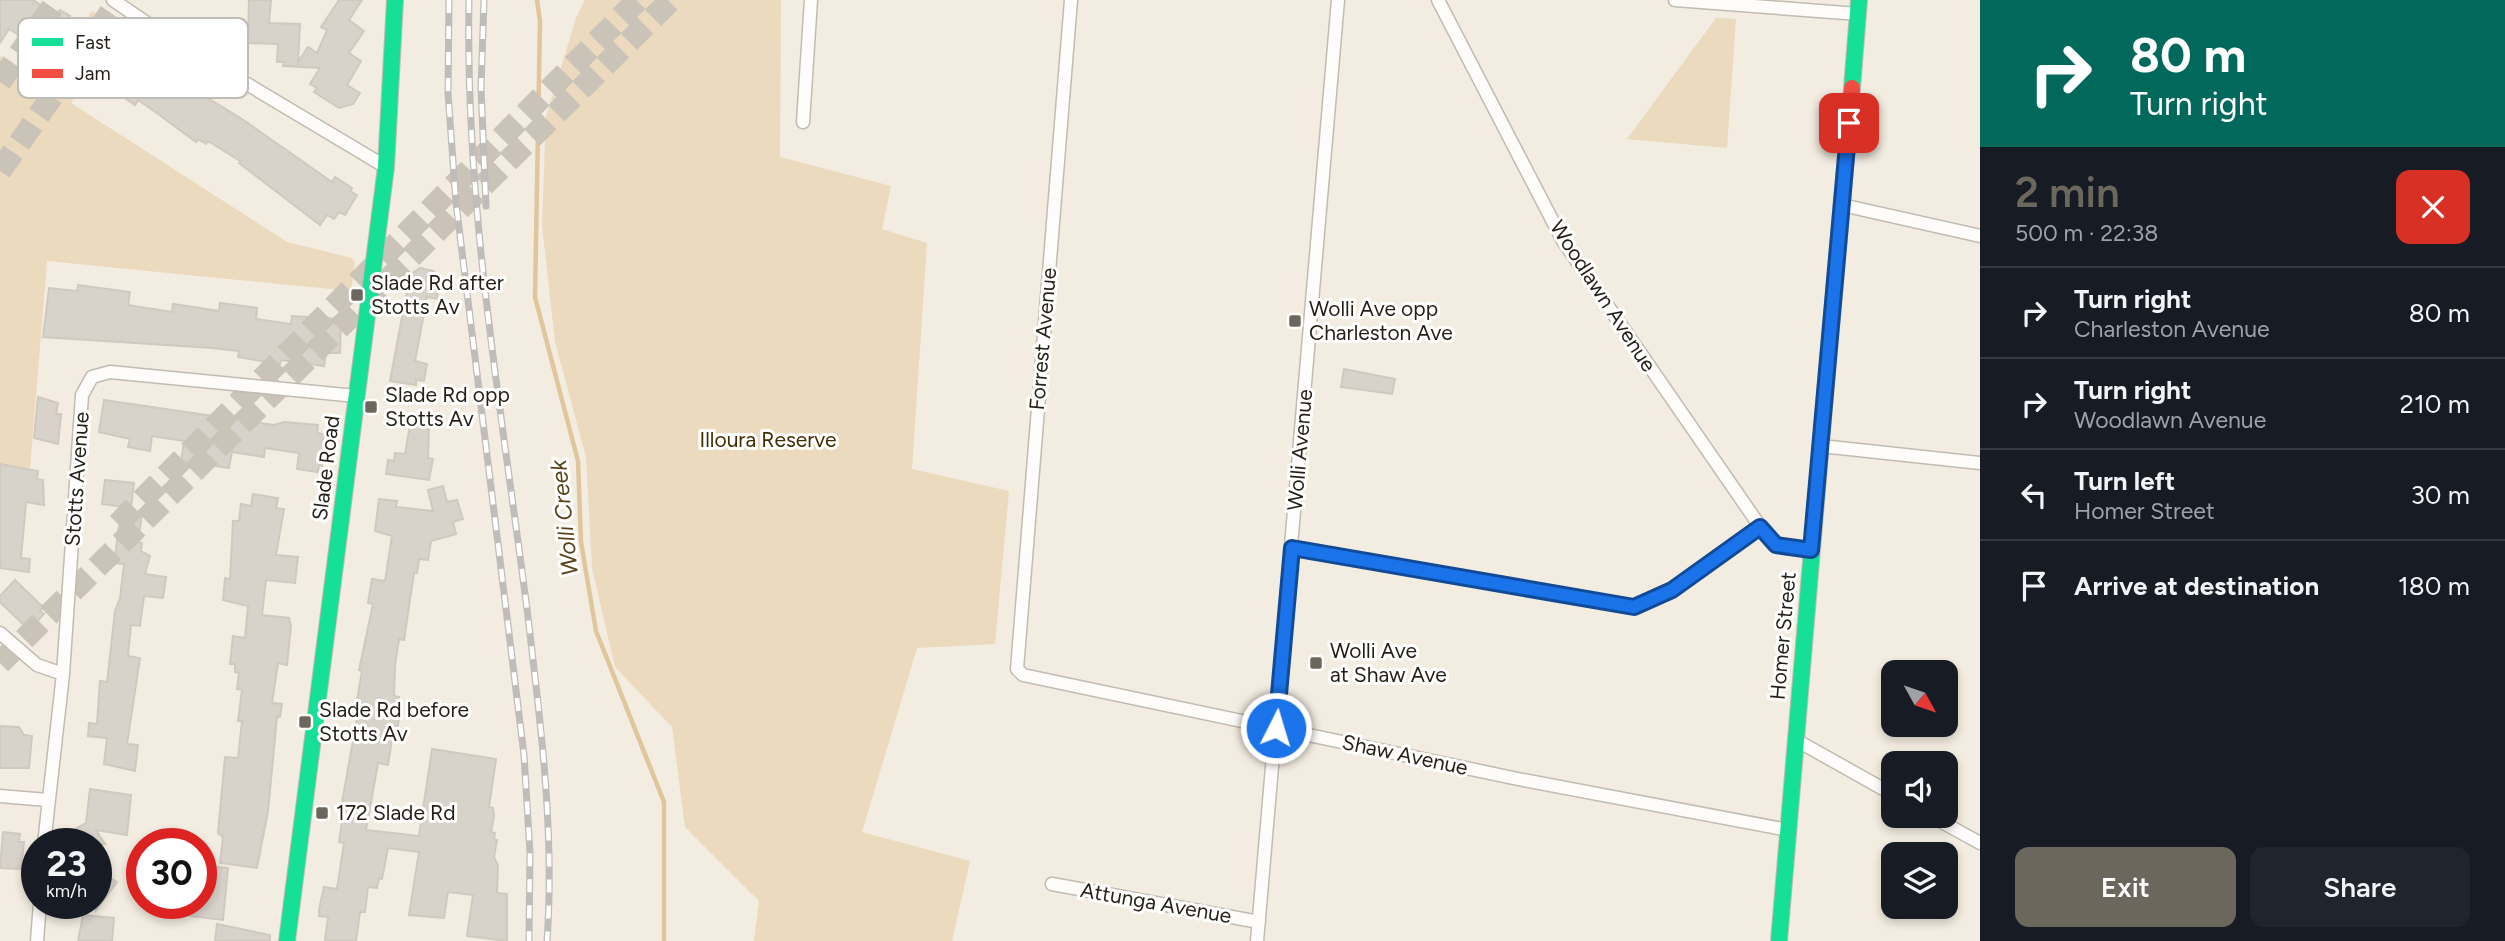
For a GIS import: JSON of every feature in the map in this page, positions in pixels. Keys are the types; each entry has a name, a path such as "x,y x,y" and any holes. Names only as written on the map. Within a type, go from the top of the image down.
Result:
{"main road":[{"name":"Slade Road","path":"287,941 386,167 395,0"},
{"name":"Homer Street","path":"1779,941 1859,7"}],"street":[{"path":"113,0 139,18"},
{"path":"803,122 811,0"},
{"name":"Forrest Avenue","path":"1023,675 1017,669 1071,0"},
{"name":"Wolli Avenue","path":"1257,941 1338,0"},
{"name":"Woodlawn Avenue","path":"1438,0 1563,241 1760,527 1776,545 1811,550"},
{"path":"1675,0 1859,7"},
{"path":"248,85 386,167"},
{"path":"1842,205 1980,236"},
{"name":"Stotts Avenue","path":"45,828 63,674 82,395 92,377 110,372 356,396"},
{"path":"1821,446 1980,463"},
{"path":"1292,548 1634,607 1672,590 1760,527"},
{"path":"0,633 37,665 63,674"},
{"name":"Shaw Avenue","path":"1023,675 1676,811 1788,830"},
{"path":"1796,740 1881,787"},
{"path":"0,796 47,800"},
{"path":"1953,828 1980,843"},
{"name":"Attunga Avenue","path":"1052,884 1259,922"},
{"path":"37,941 39,919"}],"green space":[{"name":"Illoura Reserve","path":"585,0 781,0 780,157 891,186 882,229 927,243 912,469 1009,491 995,644 917,648 862,832 970,861 952,941 754,941 759,901 685,827 672,727 615,667 592,568 586,457 555,342 542,225 546,117 576,18"},
{"path":"92,11 103,18 87,18"},
{"path":"1716,18 1736,19 1727,148 1627,139"},
{"path":"0,56 18,67 18,98 74,98 71,103 287,242 352,258 355,262 351,291 47,261 30,468 0,466"}],"building":[{"path":"0,0 33,0 56,15 60,10 70,16 18,18 18,35 9,29 0,43"},
{"path":"249,0 271,0 269,23 300,24 298,62 308,47 317,53 327,30 321,27 339,0 362,0 349,20 364,31 349,53 361,61 347,85 360,93 353,104 339,108 314,92 317,88 310,84 320,68 283,66 284,62 277,62 278,44 248,43"},
{"path":"125,98 208,98 332,182 335,177 352,188 350,191 357,195 345,215 339,212 334,219 327,215 320,225 239,163 240,161 208,141 206,144 198,139 196,142 138,100 135,105"},
{"path":"420,268 434,271 438,299 427,297 415,361 427,364 424,381 416,380 416,385 390,381 407,291 401,290 402,280"},
{"path":"78,285 130,292 128,305 172,312 173,304 219,311 220,303 257,308 256,319 291,324 292,316 341,319 340,353 326,353 324,366 281,360 280,364 238,357 239,351 43,337 49,288 77,291"},
{"path":"1344,369 1395,379 1392,394 1341,387"},
{"path":"38,397 58,403 56,414 61,414 58,444 34,438"},
{"path":"104,400 274,425 284,422 318,425 317,433 324,434 322,443 326,444 322,466 319,465 318,472 297,469 299,453 265,448 264,457 232,452 229,468 202,464 201,468 189,466 189,462 181,461 184,441 152,436 150,451 128,447 130,439 99,432"},
{"path":"410,425 429,428 428,458 433,459 429,480 386,474 388,460 394,461 395,453 405,454"},
{"path":"0,464 38,471 37,479 43,480 44,505 26,502 21,558 30,559 29,572 0,568"},
{"path":"105,480 134,483 131,508 102,504"},
{"path":"443,486 447,502 457,500 463,519 453,522 456,534 431,541 428,560 419,559 417,573 414,573 404,640 399,639 395,665 394,696 399,697 396,708 400,708 398,726 394,726 388,765 378,763 366,830 419,836 432,749 496,759 489,807 493,808 494,816 491,832 495,833 494,839 497,840 494,857 498,866 497,893 507,894 507,941 467,936 473,895 448,892 444,918 409,915 419,852 388,848 382,879 379,878 377,888 368,887 365,912 360,912 356,941 325,941 328,917 319,916 319,909 324,887 337,889 344,843 339,842 343,815 340,814 360,701 357,700 362,671 359,670 373,604 368,603 372,579 385,581 392,536 375,531 379,499 397,501 396,507 433,511 428,490"},
{"path":"253,494 278,498 276,508 284,509 276,555 298,557 295,583 266,580 262,615 289,618 291,626 287,665 278,663 272,703 282,704 280,717 277,717 268,811 257,868 220,863 223,837 218,833 225,757 238,758 242,721 238,721 242,690 237,689 239,673 235,672 235,664 230,664 233,636 245,638 248,606 223,600 225,578 230,579 233,521 239,521 241,504 251,506"},
{"path":"121,511 142,514 138,542 142,543 141,551 150,556 145,574 166,577 163,598 144,596 140,626 131,625 128,656 140,658 127,744 138,745 135,771 104,764 107,738 88,736 89,723 97,724 100,681 107,682 115,611 120,598 124,564 114,563"},
{"path":"15,580 43,607 40,611 44,614 29,630 0,602 0,596"},
{"path":"0,726 19,727 24,735 32,736 29,768 0,768"},
{"path":"90,789 131,795 126,835 112,833 112,828 77,828 86,823"},
{"path":"3,832 20,834 21,869 0,868"},
{"path":"217,867 228,868 223,920 215,919 217,919"},
{"path":"114,918 112,941 78,941 82,919"},
{"path":"217,924 270,935 270,941 215,941"}],"waterway":[{"name":"Wolli Creek","path":"537,0 540,21 535,297 578,461 581,542 596,631 664,802 664,941"}],"tunnel":[{"path":"44,18 57,0"},
{"path":"106,18 119,0"},
{"path":"118,524 638,0"},
{"path":"0,663 671,0"},
{"path":"0,82 18,56"},
{"path":"0,171 51,98"}],"railway":[{"path":"449,0 448,93 456,203 524,755 530,853 529,941"},
{"path":"469,0 469,77 479,230 537,691 545,775 549,858 547,941"},
{"path":"484,0 481,88 486,206"}],"traffic: fast":[{"path":"287,941 386,167 395,0"},
{"path":"1852,88 1859,0"},
{"path":"1779,941 1823,419"}],"traffic: jam":[{"path":"1823,419 1852,88"}],"place":[{"name":"Slade Rd after Stotts Av","path":"357,295"},
{"name":"Wolli Ave opp Charleston Ave","path":"1295,321"},
{"name":"Slade Rd opp Stotts Av","path":"371,407"},
{"name":"Wolli Ave at Shaw Ave","path":"1316,663"},
{"name":"Slade Rd before Stotts Av","path":"305,722"},
{"name":"172 Slade Rd","path":"322,813"}],"route":[{"path":"1276,728 1292,548 1634,607 1672,590 1760,527 1776,545 1811,550 1849,123"}]}
